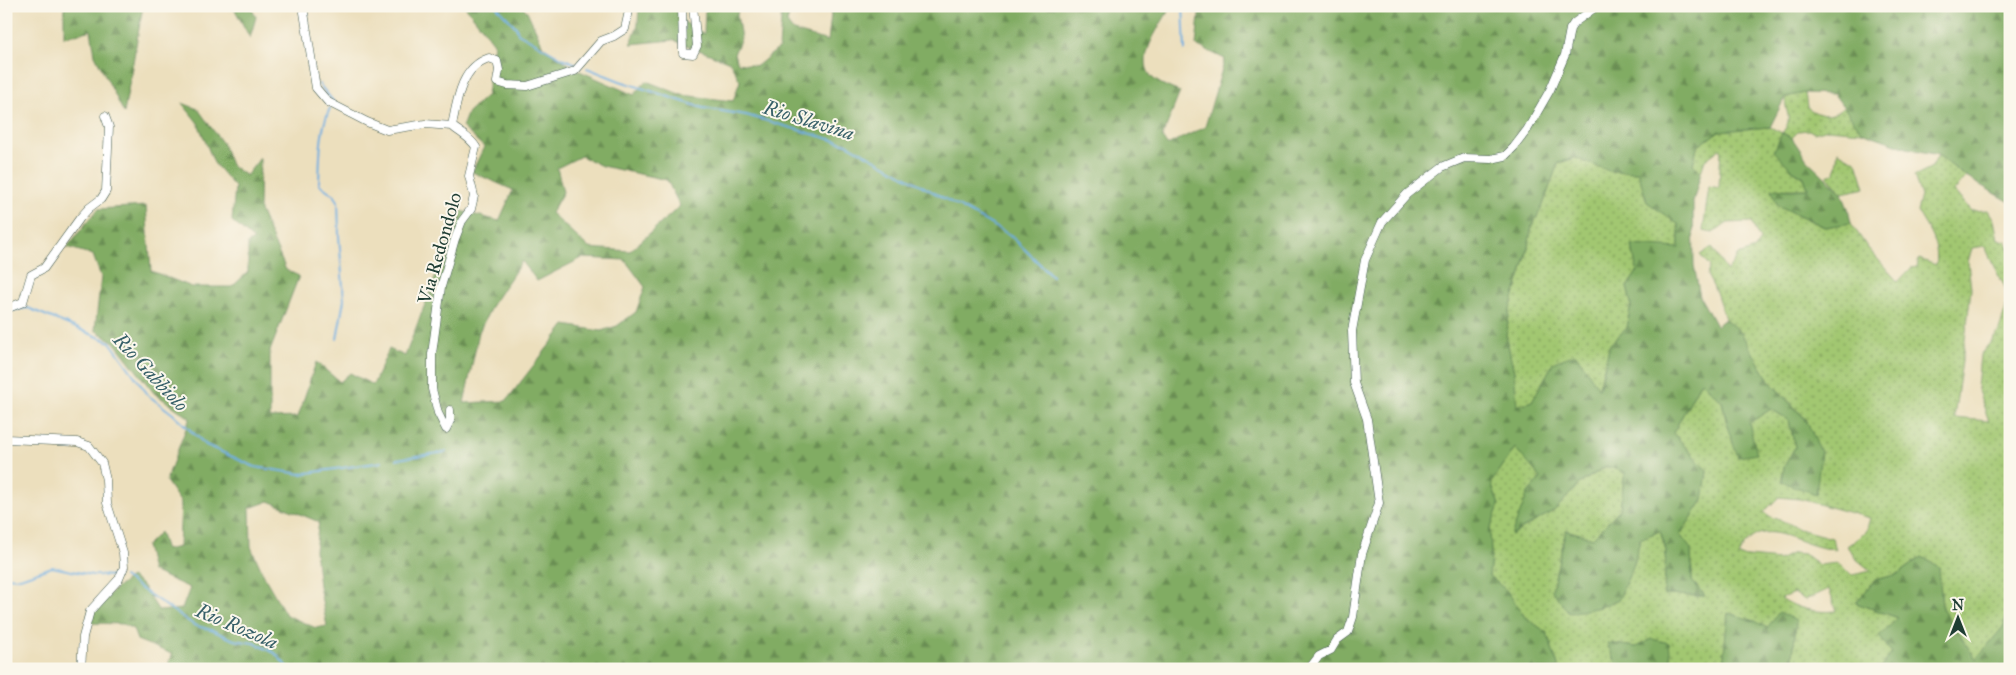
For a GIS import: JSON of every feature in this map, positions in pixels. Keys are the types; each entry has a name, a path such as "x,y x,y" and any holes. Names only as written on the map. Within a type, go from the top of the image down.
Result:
{"street":[{"path":"304,6 316,88 336,108 387,130 425,124 452,126 464,78 479,61 488,58 497,61 499,70 497,82 508,85 527,86 575,71 600,41 614,36 625,29 630,6"},
{"path":"682,6 683,53 693,54 697,46 693,6"},
{"path":"1309,669 1319,656 1331,650 1337,640 1348,632 1353,618 1362,554 1379,503 1375,459 1368,419 1354,383 1352,331 1365,260 1382,222 1407,194 1442,167 1464,158 1491,159 1504,156 1514,146 1527,130 1550,90 1565,55 1570,29 1574,23 1597,6"},
{"path":"6,309 23,302 31,275 44,268 80,218 101,199 106,191 109,127 106,116"},
{"name":"Via Redondolo","path":"450,410 450,421 446,429 438,414 432,389 432,354 441,287 455,239 462,221 471,209 474,196 469,176 476,147 472,141 464,137 452,126"},
{"path":"6,439 77,442 89,446 102,463 106,480 107,503 123,553 124,567 119,579 90,611 83,637 81,669"}],"green space":[{"path":"64,6 143,6 124,113 95,55 91,30 64,37"},
{"path":"233,6 250,6 256,17 250,38"},
{"path":"465,6 521,6 527,11 543,46 575,69 634,95 646,81 682,95 733,101 740,81 730,62 673,40 631,44 638,24 639,6 679,6 678,18 704,34 705,11 710,6 739,6 737,15 741,38 734,54 738,63 757,66 779,48 782,6 791,6 787,23 793,31 828,41 832,6 1169,6 1169,10 1150,45 1146,64 1149,73 1155,80 1180,92 1162,137 1167,145 1205,127 1225,59 1196,45 1200,6 2010,6 2010,202 1966,177 1938,155 1907,148 1862,132 1834,94 1805,93 1785,97 1770,127 1719,131 1697,147 1693,164 1701,172 1693,202 1694,265 1700,297 1716,326 1725,319 1741,333 1770,382 1806,420 1821,452 1816,494 1782,482 1784,467 1795,447 1789,420 1771,409 1749,423 1757,454 1738,457 1728,429 1722,401 1701,381 1673,433 1707,471 1703,500 1680,535 1691,549 1692,581 1705,596 1664,595 1666,550 1660,531 1640,539 1634,564 1619,599 1601,607 1569,613 1552,590 1566,530 1593,538 1620,509 1625,472 1606,466 1579,484 1555,510 1511,535 1528,493 1541,478 1515,448 1491,483 1499,505 1490,529 1491,556 1489,576 1507,591 1524,616 1547,633 1559,669 167,669 172,654 137,640 133,629 123,624 87,623 90,609 131,577 142,585 159,611 182,609 190,588 152,571 146,546 160,532 166,550 179,547 181,503 166,481 190,418 154,393 114,342 95,330 101,277 93,255 67,247 98,209 146,206 151,271 192,287 232,287 248,272 248,243 254,240 232,221 235,187 214,163 198,123 182,103 198,109 223,144 231,165 246,176 260,158 259,208 286,270 299,276 270,351 270,418 298,417 316,362 340,382 350,373 373,385 389,349 405,356 461,211 499,221 513,190 472,172 484,147 462,127 468,112 487,95 494,43","holes":["581,156 602,166 667,180 680,206 630,251 589,248 551,213 563,192 557,168","1576,158 1609,171 1638,172 1647,202 1679,225 1679,248 1632,245 1637,272 1627,287 1631,303 1627,328 1610,344 1599,389 1576,354 1554,362 1532,401 1517,406 1514,372 1506,336 1510,309 1526,257 1532,226 1543,205 1558,163","582,258 625,260 645,287 636,312 617,326 601,331 565,325 506,401 464,403 479,332 492,305 522,261 537,281","269,501 319,522 315,550 319,586 327,626 316,628 286,615 265,578 251,547 250,508"]},
{"path":"1805,93 1807,107 1817,113 1826,115 1835,113 1844,107 1862,132 1828,129 1814,133 1809,130 1798,131 1792,138 1783,133 1791,169 1804,178 1808,189 1773,189 1777,205 1824,227 1851,223 1867,247 1898,282 1911,268 1917,267 1919,259 1936,265 1937,257 1934,243 1917,211 1921,196 1914,176 1932,167 1938,155 1966,177 1954,191 1971,211 1988,210 1994,220 1998,239 2006,241 2010,248 2010,607 2004,626 1976,660 1942,609 1939,567 1922,557 1896,575 1875,580 1856,603 1898,618 1893,653 1880,669 1792,669 1796,621 1767,628 1755,621 1728,614 1724,653 1727,669 1672,669 1673,663 1652,639 1636,647 1607,643 1619,669 1559,669 1547,633 1524,616 1507,591 1489,576 1491,556 1490,529 1499,505 1491,483 1516,447 1541,477 1528,493 1512,535 1555,510 1579,484 1607,466 1625,472 1620,509 1593,538 1566,530 1552,590 1634,564 1640,538 1660,531 1666,550 1664,595 1705,596 1692,581 1691,549 1680,535 1703,500 1707,471 1673,433 1701,381 1722,401 1728,429 1748,423 1771,409 1789,420 1795,447 1784,467 1782,481 1816,493 1807,420 1770,382 1741,333 1725,319 1716,292 1707,275 1710,266 1700,255 1712,247 1727,272 1738,255 1755,249 1760,240 1751,222 1726,223 1713,233 1703,231 1709,186 1719,188 1721,148 1705,160 1701,172 1693,164 1697,147 1719,131 1770,127 1782,133 1788,123 1785,97","holes":["1985,246 2006,289 2006,308 1998,333 1980,355 1977,388 1989,421 1954,418 1971,289 1968,262 1972,248","1779,497 1800,499 1870,518 1866,532 1847,546 1855,558 1871,571 1852,575 1837,563 1819,565 1804,554 1793,553 1779,560 1738,556 1746,543 1755,536 1765,533 1775,533 1822,548 1836,549 1832,538 1799,529 1764,512","1829,589 1836,611 1807,609 1781,598 1794,593 1805,600"]},
{"path":"1782,133 1792,138 1807,160 1842,193 1851,223 1825,227 1777,205 1772,189 1808,189 1804,177 1791,169 1774,151"},
{"path":"1838,151 1857,162 1865,188 1842,193 1827,176 1835,173"},
{"path":"1576,157 1609,170 1638,172 1648,202 1679,225 1679,249 1632,245 1637,272 1627,287 1631,303 1627,328 1610,344 1598,390 1554,362 1532,401 1516,406 1514,372 1506,336 1510,309 1526,257 1532,226 1543,205 1558,163"},
{"path":"1922,557 1939,567 1942,609 1976,659 2004,626 2010,607 2010,669 1880,669 1892,653 1879,636 1898,618 1856,603 1875,580 1896,575"},
{"path":"1779,612 1796,621 1792,669 1727,669 1724,653 1728,613 1755,621 1767,628"},
{"path":"1652,639 1669,643 1672,669 1619,669 1607,643 1636,647"}],"waterway":[{"name":"Rio Slavina","path":"496,6 516,27 518,33 564,59 577,64"},
{"path":"1183,6 1185,50"},
{"name":"Rio Slavina","path":"587,68 620,81 703,108 746,115 847,144 1010,235 1052,276"},
{"path":"319,84 333,101"},
{"path":"330,108 322,136 319,184 334,195 338,201 344,300 337,339"},
{"name":"Rio Gabbiolo","path":"13,310 28,308 110,342 149,396 173,414 206,445 255,467 301,474 382,462"},
{"name":"Rio Gabbiolo","path":"397,459 446,452"},
{"name":"Rio Rozola","path":"6,577 20,578 52,567 92,575 115,576"},
{"name":"Rio Rozola","path":"124,577 194,625 234,640 254,643 275,653 289,669"}]}
